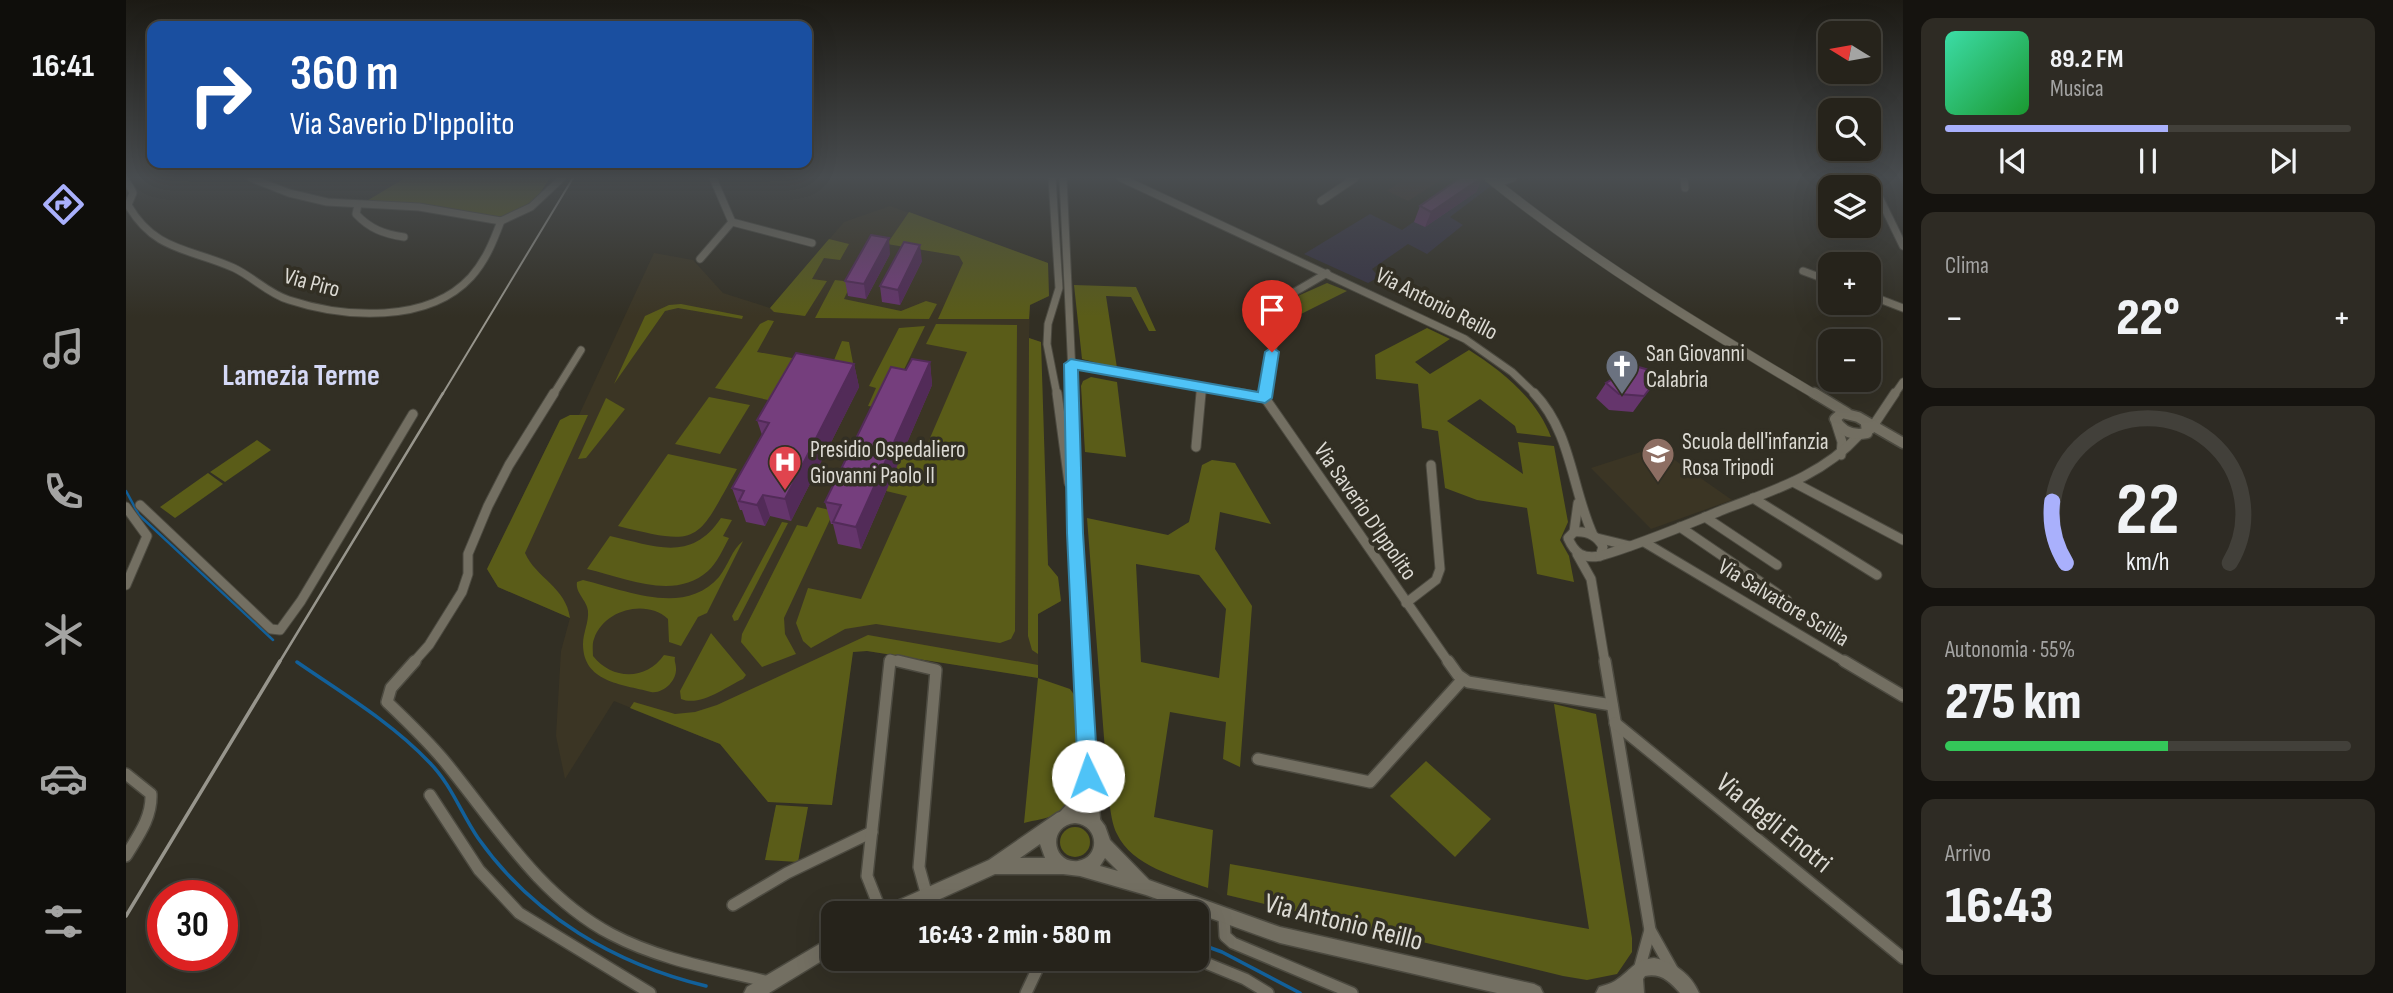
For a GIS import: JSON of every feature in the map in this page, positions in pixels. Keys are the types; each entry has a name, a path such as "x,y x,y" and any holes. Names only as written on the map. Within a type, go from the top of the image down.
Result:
{"main road":[{"path":"916,901 995,866 1064,816 1082,816 1096,826 1101,843 1096,859 1081,869 1063,866 995,866"},
{"path":"1051,827 1048,845 1051,853 1063,866"},
{"name":"Via Antonio Reillo","path":"1101,843 1146,887"},
{"name":"Via Antonio Reillo","path":"1081,869 1146,887 1280,935 1534,993"},
{"path":"752,993 821,951"},
{"path":"1605,993 1636,980 1655,966 1685,986"}],"street":[{"name":"Via Piro","path":"140,224 159,243 228,265 289,300 336,310 407,310 436,301 470,280 491,253 500,224"},
{"path":"364,224 382,234 404,237"},
{"path":"700,259 731,224"},
{"path":"742,224 812,243"},
{"path":"1055,224 1059,288 1047,334 1050,366 1061,413 1075,533"},
{"path":"1062,224 1071,365 1075,533 1088,776 1096,826"},
{"name":"Via Antonio Reillo","path":"1220,224 1465,339 1537,394 1567,449 1578,501 1595,537 1603,547 1598,557"},
{"path":"1547,224 1625,279 1818,399 1898,441"},
{"path":"1892,224 1903,246"},
{"path":"1803,271 1818,277"},
{"path":"1050,366 1063,371 1071,365 1265,398 1280,300 1327,274"},
{"path":"1881,300 1903,308"},
{"path":"1050,318 1059,313 1068,322"},
{"path":"581,350 509,465 488,506 468,554 468,574 462,592 429,645 391,688 387,702 435,750 540,878 575,909 610,934 647,949 769,982"},
{"path":"1577,554 1598,557 1632,547 1826,466 1841,455 1867,427 1903,382"},
{"path":"1196,447 1202,388"},
{"name":"Via Saverio D'Ippolito","path":"1265,398 1449,666 1463,679"},
{"path":"1818,399 1843,430 1867,427"},
{"path":"1841,455 1842,442 1835,421 1838,414 1847,413"},
{"path":"140,505 271,629 280,630 285,626 413,414"},
{"path":"1406,603 1437,580 1440,569 1431,465"},
{"path":"1793,482 1903,540"},
{"path":"1753,498 1877,575"},
{"name":"Via Antonio Reillo","path":"1577,554 1568,542 1574,532 1578,501"},
{"path":"126,507 147,536"},
{"path":"1705,517 1777,565"},
{"path":"126,585 147,536 162,526"},
{"path":"1680,527 1787,600"},
{"path":"1574,532 1632,547"},
{"name":"Via Salvatore Scillìa","path":"1644,542 1903,696"},
{"path":"1577,554 1591,579 1650,930 1685,986"},
{"path":"1591,579 1598,557"},
{"path":"877,901 867,876 890,659 936,670 919,867 927,896"},
{"path":"1258,759 1370,782 1463,679 1612,705"},
{"name":"Via degli Enotri","path":"1615,723 1903,958"},
{"path":"126,774 151,794 153,807 148,821 126,856"},
{"path":"1064,816 1079,799 1088,776"},
{"path":"430,795 479,870 519,913 650,993"},
{"path":"733,905 787,873 872,832"},
{"path":"1224,917 1225,936 1233,943 1352,993"},
{"path":"1636,980 1650,930"},
{"path":"1209,964 1245,979 1268,993"},
{"path":"1026,993 1036,971"}],"shaded area":[{"name":"Presidio Ospedaliero Giovanni Paolo II","path":"842,224 941,224 1048,263 1049,296 1030,305 1029,338 1041,342 1048,565 1058,577 1061,601 1038,614 1038,678 867,651 853,652 832,805 768,802 720,744 614,701 565,779 556,736 561,651 570,618 498,587 487,569 560,420 579,415 654,253 693,260 723,293 770,308"},
{"path":"901,224 943,224 1048,263 1049,296 1030,305 1029,319 938,319 963,263 959,256 887,244"},
{"path":"1353,224 1391,224 1402,230 1410,224 1463,225 1427,254 1408,244 1372,269 1379,277 1368,283 1304,254"},
{"path":"829,239 849,244 840,260 824,258 812,279 827,281 805,316 774,312 770,308"},
{"path":"835,280 852,282 844,299 901,311 926,301 937,304 929,319 815,318"},
{"path":"1327,283 1347,291 1293,318 1287,313 1291,299"},
{"path":"1074,285 1136,287 1156,331 1149,331 1131,297 1106,296 1117,368 1082,359"},
{"path":"681,304 743,316 742,319 678,308 665,311 614,384 645,316 669,305"},
{"path":"768,320 774,321 757,352 832,365 842,341 849,342 853,363 848,375 787,372 768,400 715,388 760,324"},
{"path":"936,324 1017,325 1015,631 1011,639 1000,643 876,624 845,629 811,648 803,641 796,623 808,588 861,599 907,496 886,491 907,443 927,445 967,352 926,344"},
{"path":"925,326 898,382 876,407 868,406 876,388 869,386 899,328"},
{"path":"1427,328 1450,339 1415,362 1430,374 1469,350 1517,387 1545,423 1551,437 1517,433 1515,426 1480,399 1447,421 1523,474 1518,442 1554,446 1568,522 1560,540 1569,556 1574,582 1537,574 1527,508 1477,500 1445,488 1438,431 1422,428 1418,384 1376,379 1375,355"},
{"path":"1029,338 1041,342 1048,565 1058,577 1061,601 1038,614 1038,654 1032,650 1028,636"},
{"path":"1091,377 1117,382 1126,457 1085,452 1081,386 1083,381"},
{"path":"709,397 750,405 720,454 675,444"},
{"path":"606,398 625,409 586,458 578,459"},
{"path":"570,415 588,415 525,553 563,598 570,618 498,587 487,569 560,420"},
{"path":"257,440 271,450 225,482 210,472"},
{"name":"Scuola dell'infanzia Rosa Tripodi","path":"1656,447 1732,500 1651,529 1591,468"},
{"path":"668,454 737,469 713,512 694,533 666,536 618,526"},
{"path":"1212,460 1235,463 1271,524 1220,512 1215,549 1252,606 1240,767 1223,759 1226,722 1170,712 1154,817 1213,830 1208,888 1170,875 1144,862 1124,845 1114,827 1109,802 1087,518 1168,535 1189,522 1202,465","holes":["1136,564 1199,575 1226,609 1219,678 1141,662"]},
{"path":"208,473 223,484 175,518 160,507"},
{"path":"817,507 834,511 784,618 785,634 796,654 762,667 741,642 742,634 797,525 807,527"},
{"path":"721,518 732,520 723,536 729,538 711,568 695,580 681,585 649,585 587,569 610,536 657,547 685,546 709,532"},
{"path":"782,522 788,523 738,620 734,621 732,616"},
{"path":"743,541 707,613 698,617 681,646 669,642 668,619 649,609 627,610 616,614 599,629 593,641 593,656 610,670 639,673 648,670 664,655 675,657 676,673 668,686 651,692 606,679 589,666 583,644 588,611 577,582 583,580 654,597 689,596 705,589 719,577"},
{"path":"711,633 746,675 704,698 688,701 681,699 680,691"},
{"path":"868,635 1038,665 1038,678 867,651 853,652 832,805 768,802 720,744 630,708 634,702 675,714 695,712 717,705"},
{"path":"1038,678 1070,689 1075,696 1080,760 1074,791 1067,804 1056,814 1024,823"},
{"path":"1554,704 1596,714 1632,938 1632,952 1617,974 1587,980 1563,976 1227,895 1230,864 1589,929"},
{"path":"1426,761 1491,819 1455,857 1390,796"},
{"path":"776,805 808,807 798,862 765,860"},
{"path":"1075,827 1081,828 1089,836 1089,848 1081,856 1075,857 1069,856 1061,848 1060,842 1061,836 1069,828"}],"building":[{"path":"871,235 889,238 864,284 845,281"},
{"path":"904,242 920,245 898,290 880,286"},
{"path":"796,353 854,364 785,499 763,495 757,505 739,501 744,491 732,488 769,423 757,420"},
{"path":"912,359 930,362 856,527 833,522 841,505 825,502 891,367 906,370"},
{"path":"1635,366 1649,370 1657,379 1644,396 1619,394 1606,383"}],"waterway":[{"path":"126,491 139,515 273,640"},
{"path":"297,662 349,697 414,747 437,771 478,838 500,866 550,913 608,950 640,965 706,986"},
{"path":"1209,947 1300,993"}],"railway":[{"path":"442,395 545,224"},
{"path":"279,663 443,393"},
{"path":"126,916 280,661"}],"place":[{"name":"San Giovanni Calabria","path":"1622,396"},
{"name":"Scuola dell'infanzia Rosa Tripodi","path":"1658,484"},
{"name":"Presidio Ospedaliero Giovanni Paolo II","path":"785,492"}],"district":[{"name":"Lamezia Terme","path":"301,375"}],"route":[{"path":"1088,776 1075,533 1071,364 1265,398 1272,352"}]}
